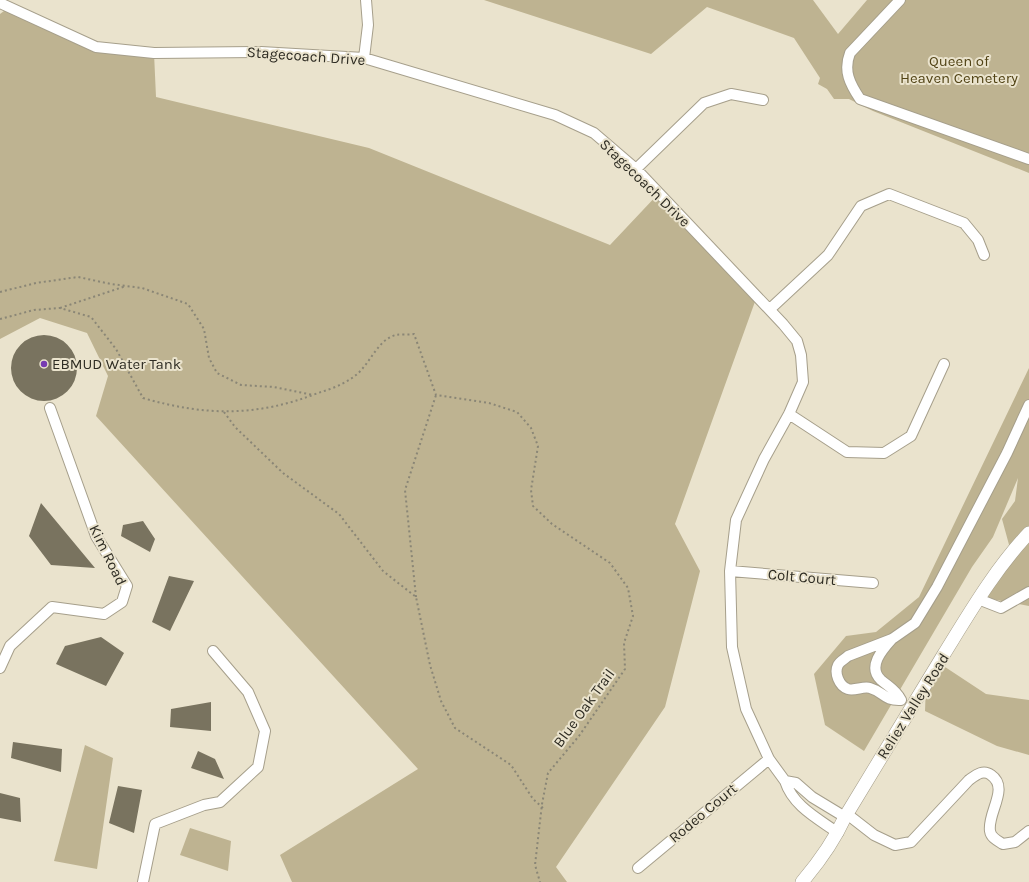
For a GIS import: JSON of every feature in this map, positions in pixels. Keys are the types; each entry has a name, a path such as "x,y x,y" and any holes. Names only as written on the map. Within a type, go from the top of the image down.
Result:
{"main road":[{"name":"Reliez Valley Road","path":"802,882 818,863 838,833 906,703 1011,552 1029,533"}],"street":[{"path":"364,58 368,25 366,0"},
{"path":"900,0 850,53 846,63 846,74 860,99 1029,159"},
{"name":"Stagecoach Drive","path":"0,3 96,47 154,53 262,52 364,58 555,114 594,133 636,169 770,309 797,341 801,355 803,382 789,414 764,459 736,520 730,571 732,647 746,709 769,758 785,781 790,794 803,808 838,833"},
{"path":"636,169 704,103 731,94 763,100"},
{"path":"770,309 828,255 861,206 889,194 964,223 978,240 984,255"},
{"path":"789,414 848,452 884,453 911,436 944,364"},
{"path":"906,703 892,701 868,688 854,690 847,688 838,678 838,665 848,656 892,639 915,623 937,588 1008,452 1029,405"},
{"name":"Kim Road","path":"0,668 10,646 52,607 104,614 122,602 127,586 96,536 50,408"},
{"name":"Colt Court","path":"730,571 873,583"},
{"path":"978,599 1001,608 1029,592"},
{"path":"892,639 879,656 875,665 877,675 880,680 896,692 906,703"},
{"path":"143,882 155,824 204,805 220,802 258,767 265,731 248,692 213,651"},
{"path":"868,688 877,675"},
{"name":"Rodeo Court","path":"638,868 769,758"},
{"path":"785,781 796,783 812,797 874,834 896,845 911,842 969,780 977,774 984,772 990,773 996,778 999,794 991,816 990,832 994,839 1003,844 1015,842 1029,831"},
{"path":"803,808 812,797"}],"path":[{"path":"0,292 36,283 78,277 142,288 188,304 204,329 209,358 217,373 241,385 274,387 314,395"},
{"path":"0,319 34,310 60,308 127,286"},
{"path":"60,308 91,317 116,349 143,398 176,407 224,412 262,410 336,387 355,376 368,364 377,349 387,338 396,335 414,334 436,394 405,490 416,596 430,665 441,701 455,728 511,765 533,799 543,808"},
{"name":"Blue Oak Trail","path":"436,394 489,403 517,412 531,428 538,446 531,490 534,506 552,524 610,563 628,588 633,616 624,643 626,669 579,736 548,773 535,865 540,882"},
{"path":"224,412 235,427 283,473 340,514 383,571 416,596"}],"green space":[{"name":"Queen of Heaven Cemetery","path":"484,0 813,0 838,34 867,0 1029,0 1029,173 873,111 849,99 834,99 827,89 818,84 820,78 794,38 707,7 651,54"},
{"path":"8,8 96,47 154,53 156,97 369,148 610,245 659,193 757,296 675,524 700,571 665,707 556,867 567,882 292,882 280,855 418,769 96,416 108,376 87,333 40,318 0,339 0,14"},
{"path":"1029,368 1029,606 980,597 1011,552 1002,519 1015,501 1018,478 993,537 972,567 864,751 825,725 814,674 846,636 876,632 919,597"},
{"path":"939,663 986,694 1029,700 1029,755 997,746 925,711 926,685"},
{"path":"85,745 113,758 97,869 54,861"},
{"path":"190,828 231,841 228,871 180,855"}],"building":[{"name":"EBMUD Water Tank","path":"44,335 56,338 67,345 74,356 77,368 74,380 67,391 56,398 44,401 32,398 21,391 14,380 11,368 14,356 21,345 32,338"},
{"path":"41,503 95,568 51,565 29,536"},
{"path":"143,521 155,539 150,552 121,536 123,525"},
{"path":"169,576 194,581 170,631 152,622"},
{"path":"101,637 124,653 106,686 56,664 65,646"},
{"path":"211,702 211,731 170,727 171,709"},
{"path":"13,742 62,749 61,772 11,758"},
{"path":"198,751 215,759 224,779 191,768"},
{"path":"118,786 142,790 134,833 109,823"},
{"path":"0,793 20,798 21,822 0,818"}],"place":[{"name":"EBMUD Water Tank","path":"44,364"}]}
